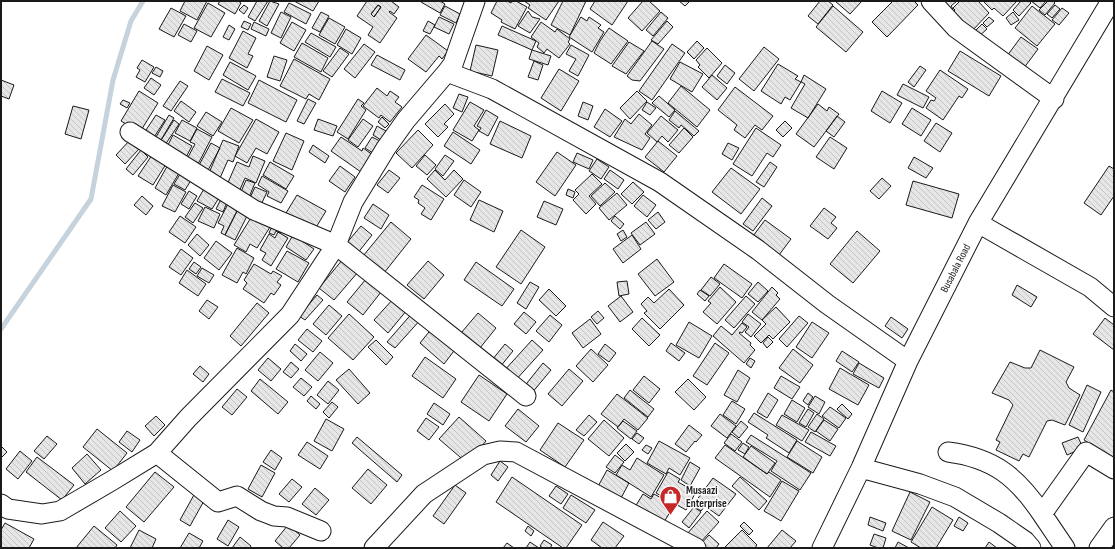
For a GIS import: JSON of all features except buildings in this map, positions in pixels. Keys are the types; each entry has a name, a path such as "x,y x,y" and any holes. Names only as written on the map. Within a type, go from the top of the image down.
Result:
{"street":[{"path":"3,512 42,514 60,511 157,453 188,418 290,315 336,245 354,202 386,148 406,120 447,72 452,64 475,1"},
{"path":"931,1 956,28 1054,98"},
{"name":"Busabala Road","path":"822,548 861,468 908,361 978,223 1112,5"},
{"path":"447,72 492,89 660,182 758,250 827,304 908,361"},
{"path":"130,132 254,210 336,245 526,396"},
{"path":"978,223 1090,287 1114,307"},
{"path":"374,548 424,494 483,455 500,451 516,452 696,548"},
{"path":"948,452 966,454 988,462 1010,475 1032,498 1065,548"},
{"path":"1042,514 1086,452 1114,469"},
{"path":"157,453 218,502 236,496 261,511 274,516 287,517 321,531"},
{"path":"861,468 920,484 955,497 1012,532 1025,541 1031,548"},
{"path":"1099,548 1114,527"}],"waterway":[{"path":"1,329 91,199 113,80 131,21 143,1"}],"place":[{"name":"Musaazi Enterprise","path":"670,516"}]}
